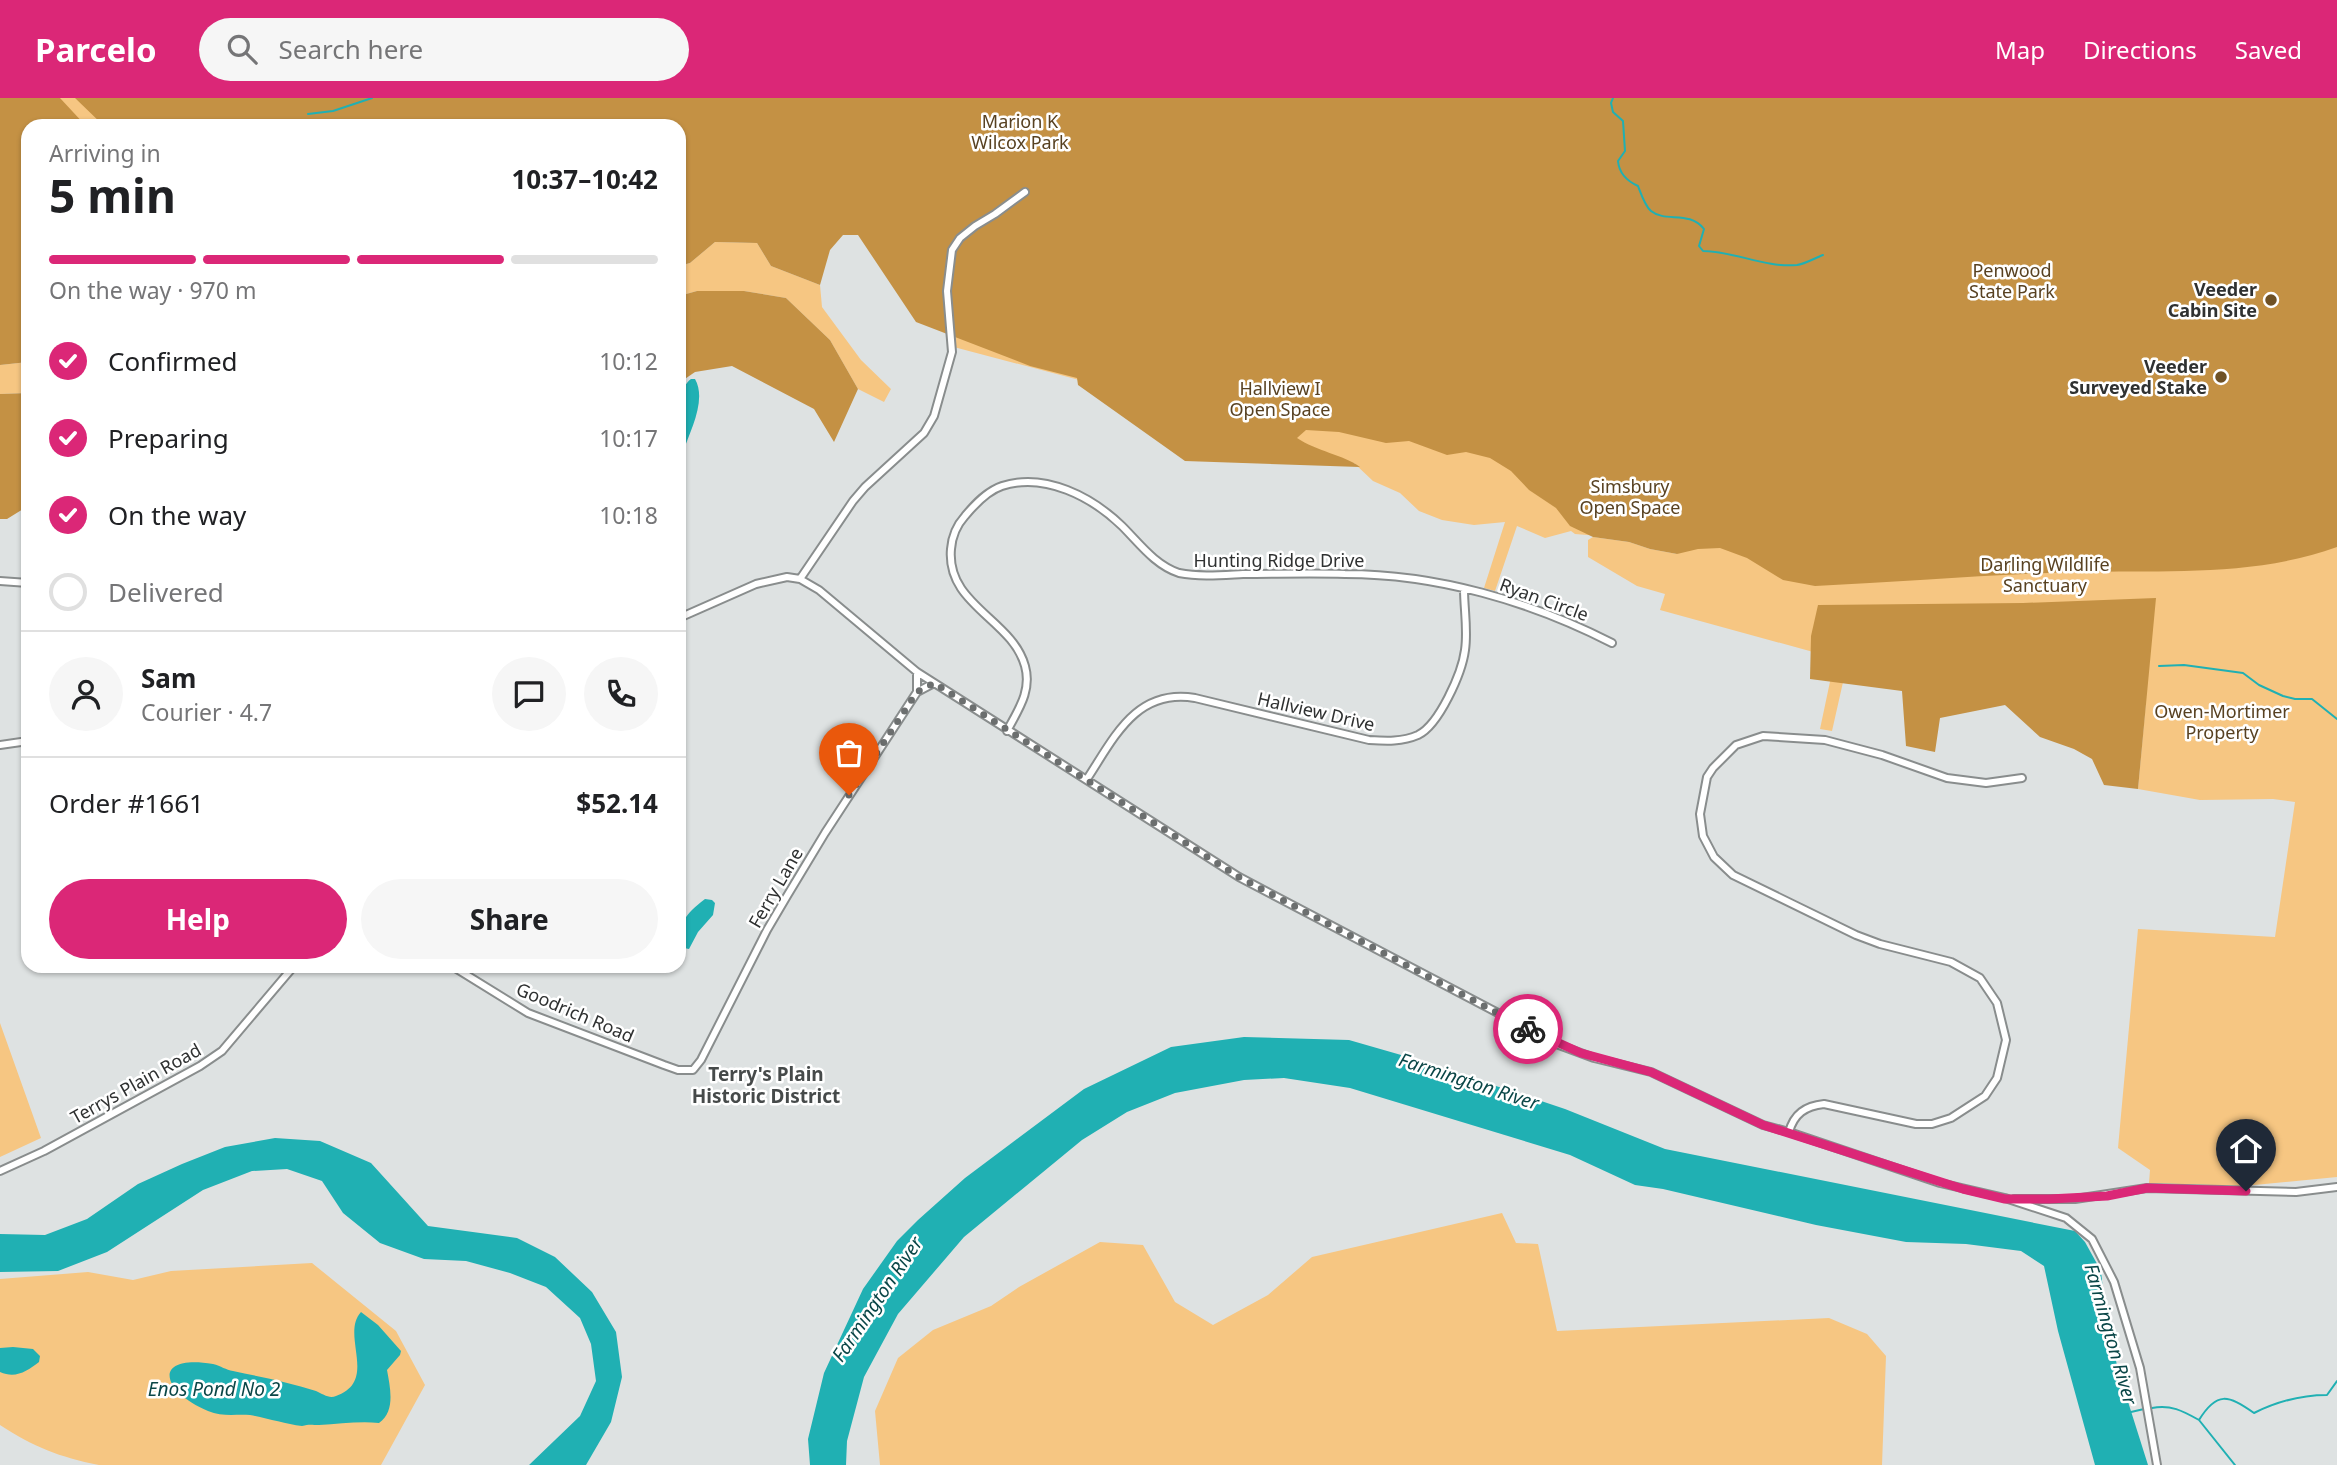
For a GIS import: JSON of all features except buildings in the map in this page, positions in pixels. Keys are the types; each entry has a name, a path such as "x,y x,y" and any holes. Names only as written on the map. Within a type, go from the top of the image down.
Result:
{"street":[{"path":"800,579 853,501 924,433 930,424 942,396 953,352 947,291 952,250 960,238 975,226 1025,192"},
{"name":"Hunting Ridge Drive","path":"1007,731 1024,699 1025,668 1010,637 977,609 962,591 953,573 950,557 953,537 961,520 984,497 1002,486 1023,483 1047,485 1086,498 1118,522 1162,565 1179,573 1367,575 1398,577 1464,589"},
{"path":"686,615 756,584 787,577 800,579 819,590 934,683 1239,877 1559,1045 1594,1058 1651,1072 1763,1125 1940,1183 2066,1218 2092,1238 2103,1258 2124,1313 2140,1367 2157,1465"},
{"path":"0,580 21,582"},
{"name":"Ryan Circle","path":"1464,589 1539,610 1612,643"},
{"name":"Hallview Drive","path":"1087,779 1128,718 1168,696 1195,698 1369,740 1395,741 1420,734 1428,728 1444,704 1465,653 1464,589"},
{"path":"917,692 918,672"},
{"name":"Ferry Lane","path":"693,1070 701,1060 767,930 825,832 917,692 934,683"},
{"path":"1789,1132 1794,1118 1800,1112 1824,1104 1916,1124 1932,1124 1951,1118 1985,1096 1997,1078 2004,1049 2004,1027 1997,1003 1980,978 1951,962 1856,935 1745,882 1721,865 1707,844 1701,826 1707,777 1736,745 1763,736 1807,737 1882,755 1947,778 1986,783 2022,778"},
{"path":"0,744 21,742"},
{"name":"Terrys Plain Road","path":"0,1171 44,1151 200,1066 222,1051 288,973"},
{"name":"Goodrich Road","path":"463,973 528,1013 678,1070 693,1070"},
{"path":"2005,1199 2075,1199 2147,1188 2296,1192 2337,1187"}],"green space":[{"path":"0,98 2337,98 2337,1177 2244,1186 2149,1183 2150,1170 2118,1148 2138,929 2275,937 2295,802 2273,799 2200,800 2138,789 2146,701 1848,660 1832,731 1820,729 1835,658 1660,610 1665,594 1637,586 1588,557 1588,540 1593,537 1629,542 1677,554 1686,543 1575,534 1571,531 1545,538 1517,526 1495,591 1484,588 1505,522 1474,525 1442,520 1419,511 1400,493 1373,481 1354,463 1241,463 1102,386 950,346 944,274 686,130 686,119 21,119 21,163 0,274"},
{"path":"0,98 60,98 80,119 21,119 21,363 0,365"},
{"name":"Penwood State Park","path":"75,98 2337,98 2337,547 2274,563 2210,570 2047,573 1815,586 1783,580 1747,558 1720,548 1677,554 1629,542 1593,537 1570,526 1556,508 1529,490 1511,471 1490,458 1466,452 1447,455 1409,441 1386,443 1339,432 1306,430 1297,438 1360,467 1185,461 1078,385 1077,378 1030,366 916,322 858,235 843,235 830,250 820,285 771,266 757,243 715,242 686,264 686,119 97,119"},
{"path":"715,242 757,243 771,266 820,285 822,307 861,360 891,389 884,402 858,389 830,340 786,298 744,291 697,291 686,294 686,264"},
{"path":"697,291 744,291 786,298 830,340 858,389 834,442 814,409 732,366 695,372 686,378 686,294"},
{"path":"21,363 21,393 0,394 0,365"},
{"path":"21,393 21,510 7,519 0,519 0,394"},
{"path":"2156,598 2138,789 2104,785 2092,759 2074,749 2040,737 2005,705 1940,718 1935,752 1906,746 1902,691 1810,679 1811,636 1818,605 2023,603"},
{"path":"0,1023 41,1138 0,1157"},
{"path":"1502,1213 1516,1243 1538,1244 1557,1331 1829,1318 1867,1334 1886,1356 1882,1465 880,1465 875,1411 898,1358 933,1330 991,1306 1019,1287 1100,1242 1143,1245 1175,1302 1213,1325 1268,1295 1312,1257"},
{"path":"312,1263 396,1331 425,1385 381,1465 99,1465 47,1450 0,1425 0,1279 88,1272 133,1280 171,1271"}],"water":[{"path":"691,379 695,379 699,396 686,444 686,385"},
{"path":"705,899 715,903 713,915 698,932 689,949 686,948 686,917"},
{"name":"Farmington River","path":"1244,1037 1349,1040 1565,1109 1665,1149 2075,1231 2085,1242 2101,1271 2105,1309 2118,1370 2148,1465 2095,1465 2058,1331 2044,1266 2021,1251 1966,1244 1906,1242 1635,1185 1570,1155 1350,1088 1284,1078 1244,1080 1175,1093 1127,1112 1082,1140 964,1237 898,1314 864,1377 847,1441 846,1465 810,1465 808,1439 824,1373 863,1289 897,1241 918,1220 965,1178 1084,1089 1171,1047"},
{"path":"275,1138 320,1141 371,1163 428,1226 517,1238 555,1257 592,1292 616,1332 622,1377 611,1422 586,1465 529,1465 580,1416 596,1381 591,1344 580,1318 546,1287 510,1273 466,1261 424,1259 380,1243 343,1213 322,1181 287,1169 252,1171 203,1190 107,1252 58,1271 0,1272 0,1234 45,1235 87,1219 138,1184 182,1164 225,1147"},
{"name":"Enos Pond No 2","path":"361,1312 378,1325 401,1351 387,1370 390,1405 379,1423 302,1426 250,1415 218,1414 192,1403 173,1385 170,1377 172,1369 179,1364 213,1364 306,1388 328,1397 336,1396 349,1389 355,1380 357,1369 354,1333"},
{"path":"0,1348 33,1349 40,1356 39,1362 16,1374 0,1372"}],"waterway":[{"path":"308,114 333,111 372,98"},
{"path":"1613,98 1613,112 1623,121 1625,151 1618,161 1622,173 1638,186 1651,211 1698,223 1704,229 1699,246 1703,251 1785,265 1800,264 1823,255"},
{"path":"2159,666 2184,665 2243,673 2259,685 2283,696 2312,699 2337,719"},
{"path":"2152,1408 2171,1408 2199,1420 2212,1404 2224,1399 2237,1402 2254,1413 2289,1400 2327,1395 2337,1381"},
{"name":"Farmington River","path":"2131,1412 2144,1409"},
{"path":"2199,1420 2235,1465"}],"way so far":[{"path":"849,795 917,692 934,683 1239,877 1528,1029"}],"place":[{"name":"Veeder Cabin Site","path":"2271,300"},
{"name":"Veeder Surveyed Stake","path":"2221,377"}],"district":[{"name":"Terry's Plain Historic District","path":"766,1085"}],"route":[{"path":"1528,1029 1559,1045 1594,1058 1651,1072 1763,1125 1940,1183 2005,1199 2075,1199 2147,1188 2246,1191"}],"park label":[{"name":"Marion K Wilcox Park","path":"1020,132"},
{"name":"Hallview I Open Space","path":"1280,399"},
{"name":"Simsbury Open Space","path":"1630,497"},
{"name":"Darling Wildlife Sanctuary","path":"2045,575"},
{"name":"Owen-Mortimer Property","path":"2222,722"}]}
